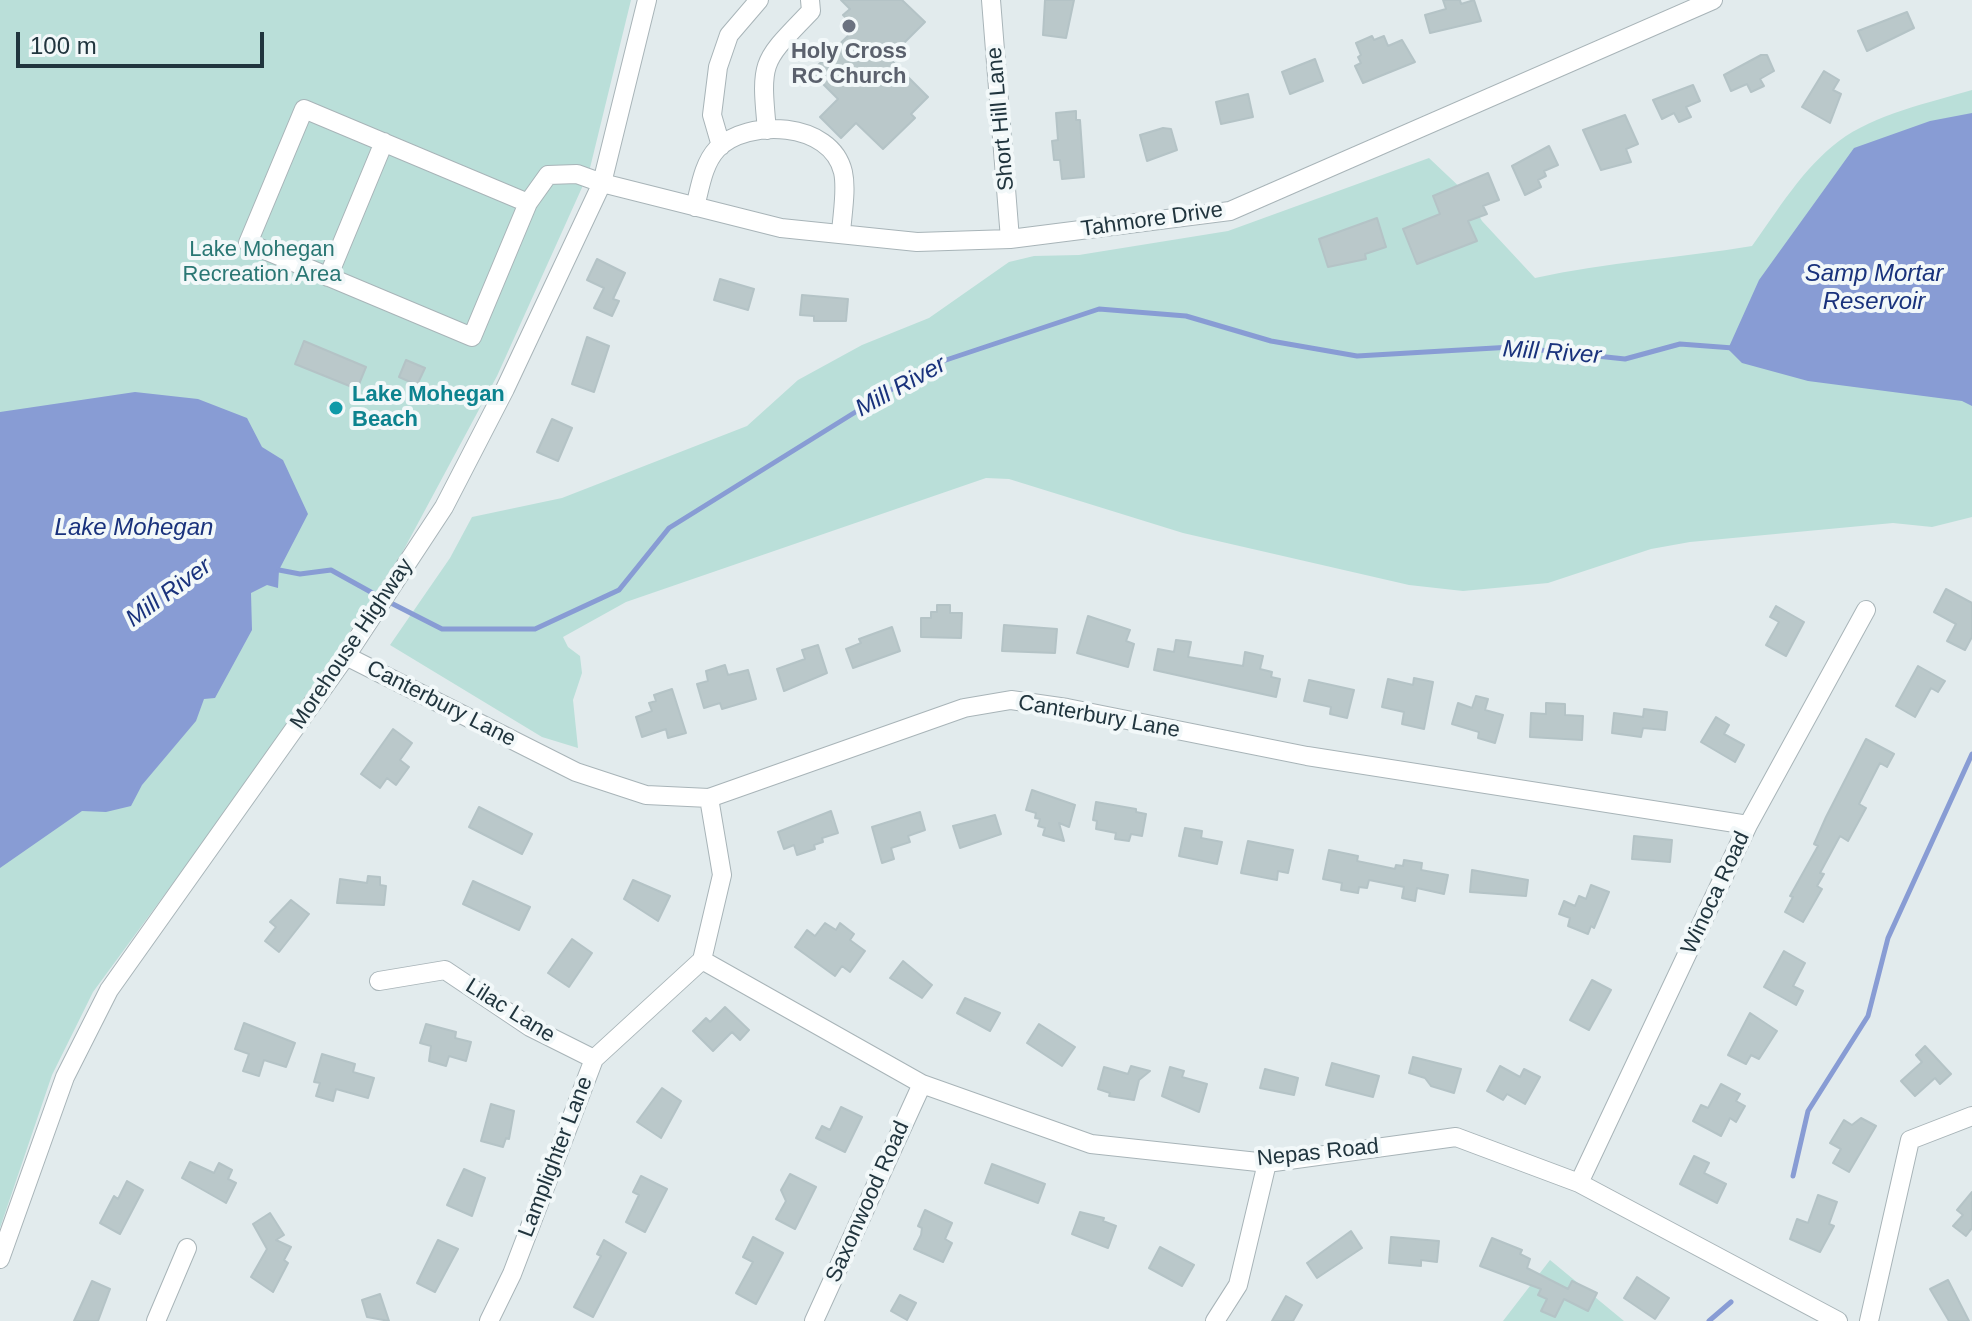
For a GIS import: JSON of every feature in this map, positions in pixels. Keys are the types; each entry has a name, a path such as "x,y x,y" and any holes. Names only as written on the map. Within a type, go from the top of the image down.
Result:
{"street":[{"name":"Morehouse Highway","path":"0,1259 65,1077 109,990 346,656 451,494 602,183 647,0"},
{"path":"721,146 712,115 718,67 729,35 759,0"},
{"path":"767,130 762,77 772,51 811,11 810,0"},
{"name":"Short Hill Lane","path":"991,0 1010,239"},
{"name":"Tahmore Drive","path":"528,203 548,175 577,174 781,228 917,242 1010,239 1230,211 1713,0"},
{"path":"304,109 528,203 472,337 248,243 304,109"},
{"path":"695,207 703,175 729,139 767,130 798,131 821,142 835,157 843,172 841,234"},
{"path":"328,277 384,142"},
{"name":"Winoca Road","path":"1579,1183 1748,825 1866,610"},
{"name":"Canterbury Lane","path":"346,656 576,772 646,795 709,798 964,708 1011,700 1307,756 1748,825"},
{"path":"702,960 722,875 709,798"},
{"name":"Lamplighter Lane","path":"489,1321 512,1274 594,1059 702,960"},
{"name":"Nepas Road","path":"702,960 922,1084 1091,1144 1267,1163 1456,1137 1579,1183 1838,1321"},
{"name":"Lilac Lane","path":"379,981 445,970 530,1027 594,1059"},
{"name":"Saxonwood Road","path":"814,1321 922,1084"},
{"path":"1869,1321 1910,1140 1972,1116"},
{"path":"1215,1321 1238,1285 1267,1163"},
{"path":"156,1321 187,1248"}],"green space":[{"name":"Lake Mohegan Recreation Area","path":"0,0 631,0 589,172 497,376 395,566 229,807 93,992 52,1075 0,1228"},
{"path":"1972,90 1972,517 1932,527 1893,523 1690,542 1651,549 1548,583 1463,591 1409,585 1183,533 1009,479 986,478 626,602 563,637 568,647 580,656 582,673 573,700 578,748 542,737 390,645 450,558 472,517 562,498 747,426 798,380 862,345 929,318 1009,262 1034,256 1079,255 1228,231 1429,158 1466,193 1482,221 1535,278 1752,246 1803,177 1839,141 1885,117"},
{"path":"1550,1260 1624,1321 1503,1321"}],"water":[{"name":"Samp Mortar Reservoir","path":"1972,113 1972,406 1962,401 1808,381 1742,363 1728,349 1759,280 1854,148 1930,121"},
{"name":"Lake Mohegan","path":"135,392 198,399 247,418 262,447 283,460 308,514 279,570 278,588 267,585 251,593 252,630 215,698 204,699 196,721 142,785 131,806 106,812 82,811 0,868 0,412"}],"building":[{"path":"841,0 902,0 925,22 889,58 928,97 911,114 915,118 883,149 856,123 841,138 820,117 838,99 811,72 856,28 843,15 850,9"},
{"path":"1045,0 1074,0 1066,38 1043,35"},
{"path":"1443,0 1460,0 1461,4 1474,0 1481,21 1430,33 1425,15 1446,9"},
{"path":"1907,12 1914,28 1867,51 1858,31"},
{"path":"1372,36 1374,40 1384,36 1388,46 1402,40 1415,62 1363,83 1355,66 1361,63 1356,43"},
{"path":"1761,55 1767,55 1774,71 1760,79 1764,86 1751,92 1747,84 1731,91 1724,75"},
{"path":"1315,59 1323,81 1290,94 1282,72"},
{"path":"1824,71 1839,80 1833,90 1841,94 1830,123 1802,107"},
{"path":"1693,85 1700,101 1686,107 1691,117 1679,122 1674,113 1662,119 1653,100"},
{"path":"1248,94 1253,117 1221,124 1216,102"},
{"path":"1076,111 1076,120 1080,120 1084,177 1062,179 1060,160 1054,160 1052,141 1058,140 1056,113"},
{"path":"1625,115 1638,144 1626,149 1631,162 1601,170 1583,130"},
{"path":"1163,128 1171,129 1177,150 1147,161 1140,135"},
{"path":"1549,146 1558,165 1544,171 1546,176 1538,180 1541,187 1525,195 1512,166"},
{"path":"1488,173 1499,200 1483,206 1487,214 1468,221 1477,241 1417,264 1403,229 1440,214 1433,196"},
{"path":"1377,218 1386,247 1365,254 1366,259 1328,267 1319,239"},
{"path":"597,259 625,273 613,299 619,301 612,316 594,308 604,288 587,280"},
{"path":"720,279 754,289 748,310 714,300"},
{"path":"802,295 848,299 846,321 814,321 814,316 800,315"},
{"path":"587,337 609,346 594,392 572,384"},
{"path":"304,341 366,367 357,389 295,364"},
{"path":"406,360 425,368 417,385 399,377"},
{"path":"552,419 572,428 558,461 537,452"},
{"path":"1946,589 1972,603 1972,637 1965,650 1947,641 1956,624 1934,612"},
{"path":"937,605 950,605 950,613 962,613 961,638 921,637 921,618 931,618 931,612 937,612"},
{"path":"1776,606 1804,622 1786,656 1766,645 1779,622 1770,617"},
{"path":"1088,616 1130,630 1126,641 1134,644 1128,667 1077,653"},
{"path":"1004,625 1057,629 1055,653 1002,651"},
{"path":"892,627 900,651 853,668 846,649 861,643 859,639"},
{"path":"1176,640 1191,642 1188,657 1243,666 1245,652 1263,656 1260,669 1272,672 1271,677 1280,679 1276,697 1154,670 1158,649 1174,652"},
{"path":"818,645 827,673 784,691 777,669 805,659 802,650"},
{"path":"725,665 728,675 748,670 756,699 722,709 720,703 704,708 697,684 708,681 706,671"},
{"path":"1918,666 1945,681 1938,692 1931,688 1915,717 1896,706"},
{"path":"1414,678 1433,682 1424,729 1402,724 1404,712 1382,707 1388,679 1413,685"},
{"path":"1309,680 1354,690 1347,718 1330,714 1331,707 1304,701"},
{"path":"672,689 686,733 668,738 666,729 642,737 636,717 652,711 649,703 656,701 654,695"},
{"path":"1476,696 1488,699 1485,710 1503,715 1495,743 1478,738 1479,732 1452,724 1458,703 1472,708"},
{"path":"1546,703 1565,704 1565,715 1583,716 1582,740 1530,737 1531,713 1546,714"},
{"path":"1644,709 1667,712 1665,730 1643,728 1641,737 1612,733 1614,713 1643,717"},
{"path":"1716,717 1729,725 1724,734 1744,745 1735,762 1701,742"},
{"path":"393,729 412,743 400,760 409,767 396,785 387,778 380,788 361,774"},
{"path":"1866,739 1894,754 1887,767 1880,763 1859,804 1866,808 1848,841 1840,836 1820,873 1824,874 1817,886 1822,889 1803,922 1785,912 1793,897 1790,896 1818,846 1814,844 1826,817"},
{"path":"1032,790 1075,805 1069,827 1059,823 1064,841 1043,835 1045,828 1038,826 1040,819 1035,818 1036,813 1026,810"},
{"path":"1096,802 1136,809 1136,812 1146,814 1142,836 1131,834 1129,841 1115,839 1116,833 1096,829 1097,821 1093,820"},
{"path":"479,807 532,834 522,854 469,827"},
{"path":"831,811 838,833 822,838 823,842 814,845 815,849 797,855 794,845 784,849 778,832"},
{"path":"920,812 925,830 908,836 910,842 891,848 894,859 882,863 872,827"},
{"path":"995,815 1001,834 960,848 953,826"},
{"path":"1185,828 1202,831 1201,838 1222,842 1217,864 1179,856"},
{"path":"1634,836 1672,840 1670,862 1632,859"},
{"path":"1248,841 1293,850 1288,873 1278,871 1277,880 1241,873"},
{"path":"1329,850 1358,856 1357,861 1395,869 1396,865 1403,866 1404,860 1422,863 1421,870 1448,875 1444,894 1417,888 1415,901 1402,898 1404,887 1369,880 1367,888 1359,887 1358,893 1341,890 1342,883 1323,879"},
{"path":"1472,870 1528,880 1526,896 1470,892"},
{"path":"368,876 380,877 380,885 386,886 384,905 337,903 340,879 367,883"},
{"path":"633,880 670,896 658,921 624,899"},
{"path":"473,881 530,907 519,930 463,904"},
{"path":"1591,885 1609,892 1594,928 1591,926 1588,934 1568,926 1570,918 1559,914 1564,901 1575,906 1579,896 1586,899"},
{"path":"291,900 309,914 279,952 265,941 276,927 270,922"},
{"path":"825,923 836,930 840,923 854,934 850,940 865,951 850,972 842,966 835,976 795,947 807,930 815,936"},
{"path":"572,939 592,953 569,987 548,973"},
{"path":"1784,951 1805,963 1793,986 1803,991 1796,1005 1764,987"},
{"path":"903,961 932,985 922,998 890,978"},
{"path":"1592,980 1611,990 1589,1030 1570,1020"},
{"path":"965,998 1000,1013 990,1031 957,1013"},
{"path":"725,1007 749,1030 740,1040 732,1032 713,1051 693,1031 706,1018 710,1022"},
{"path":"1750,1013 1777,1031 1759,1059 1751,1055 1746,1064 1728,1055"},
{"path":"244,1023 295,1043 286,1067 264,1060 259,1076 243,1071 249,1054 235,1049"},
{"path":"426,1024 456,1032 455,1038 471,1042 466,1061 449,1056 446,1066 429,1061 431,1046 420,1043"},
{"path":"1039,1024 1075,1047 1062,1066 1027,1043"},
{"path":"1925,1046 1951,1074 1940,1084 1935,1078 1915,1096 1901,1081 1922,1062 1916,1055"},
{"path":"322,1054 355,1064 353,1072 374,1078 368,1098 336,1089 333,1101 316,1096 320,1083 314,1082"},
{"path":"1413,1057 1461,1069 1454,1093 1431,1086 1425,1078 1409,1073"},
{"path":"1332,1063 1379,1076 1373,1097 1326,1085"},
{"path":"1131,1066 1150,1071 1139,1080 1134,1100 1109,1096 1110,1093 1098,1089 1104,1067 1128,1074"},
{"path":"1500,1066 1520,1077 1524,1069 1540,1077 1525,1104 1507,1094 1503,1100 1487,1091"},
{"path":"1170,1067 1184,1071 1182,1077 1207,1084 1199,1112 1162,1096"},
{"path":"1265,1069 1298,1078 1294,1095 1260,1088"},
{"path":"1721,1084 1740,1094 1736,1101 1745,1106 1736,1122 1730,1118 1721,1136 1693,1121 1701,1105 1708,1108"},
{"path":"662,1088 681,1101 661,1138 637,1122"},
{"path":"491,1104 514,1111 509,1139 506,1138 503,1147 481,1141"},
{"path":"841,1107 862,1117 845,1152 816,1138 822,1126 830,1130"},
{"path":"1861,1118 1876,1126 1849,1172 1833,1163 1841,1149 1830,1143 1844,1120 1852,1125"},
{"path":"1694,1156 1709,1163 1704,1173 1726,1184 1717,1203 1680,1184"},
{"path":"190,1162 214,1173 219,1163 232,1170 228,1179 236,1183 226,1203 182,1178"},
{"path":"992,1164 1045,1184 1038,1203 985,1183"},
{"path":"464,1169 485,1178 472,1216 447,1205"},
{"path":"790,1174 816,1187 795,1229 776,1219 786,1201 781,1190"},
{"path":"641,1176 667,1189 645,1232 626,1222 639,1195 633,1192"},
{"path":"127,1181 143,1190 120,1234 100,1223 114,1196 118,1199"},
{"path":"1972,1192 1972,1228 1966,1236 1953,1226 1963,1215 1957,1210"},
{"path":"1818,1195 1837,1202 1829,1224 1834,1226 1820,1252 1790,1239 1797,1219 1808,1223"},
{"path":"925,1210 952,1223 945,1239 952,1243 943,1262 914,1249 921,1235 922,1228 918,1226"},
{"path":"1080,1212 1104,1218 1103,1221 1116,1226 1108,1248 1072,1234"},
{"path":"270,1213 284,1235 276,1240 291,1247 284,1260 288,1263 273,1292 251,1277 267,1249 253,1224"},
{"path":"1351,1231 1362,1248 1317,1278 1307,1263"},
{"path":"753,1237 783,1253 756,1304 736,1293 753,1262 743,1257"},
{"path":"1391,1237 1439,1241 1437,1262 1421,1260 1421,1266 1389,1263"},
{"path":"1492,1238 1522,1250 1520,1254 1530,1259 1527,1268 1568,1289 1572,1281 1597,1293 1588,1311 1564,1299 1555,1317 1541,1311 1547,1299 1538,1295 1541,1289 1480,1266"},
{"path":"438,1240 458,1249 435,1292 417,1283"},
{"path":"604,1240 626,1253 593,1317 574,1307 601,1256 597,1254"},
{"path":"1160,1247 1194,1265 1182,1286 1149,1268"},
{"path":"1637,1277 1669,1298 1655,1319 1624,1298"},
{"path":"1948,1280 1969,1321 1949,1321 1930,1289"},
{"path":"92,1281 110,1289 98,1321 74,1321"},
{"path":"380,1294 389,1321 367,1317 362,1300"},
{"path":"900,1295 916,1303 907,1320 891,1311"},
{"path":"1286,1296 1302,1305 1293,1321 1272,1321"}],"waterway":[{"name":"Mill River","path":"387,601 442,629 535,629 619,590 669,528 931,365 1099,309 1186,316 1271,341 1357,356 1512,347 1625,359 1680,344 1733,348"},
{"name":"Mill River","path":"279,570 300,574 331,570 378,596"},
{"path":"1793,1176 1808,1111 1868,1016 1888,938 1972,754"},
{"path":"1709,1321 1731,1302"}],"place":[{"name":"Holy Cross RC Church","path":"849,26"},
{"name":"Lake Mohegan Beach","path":"336,408"}]}
